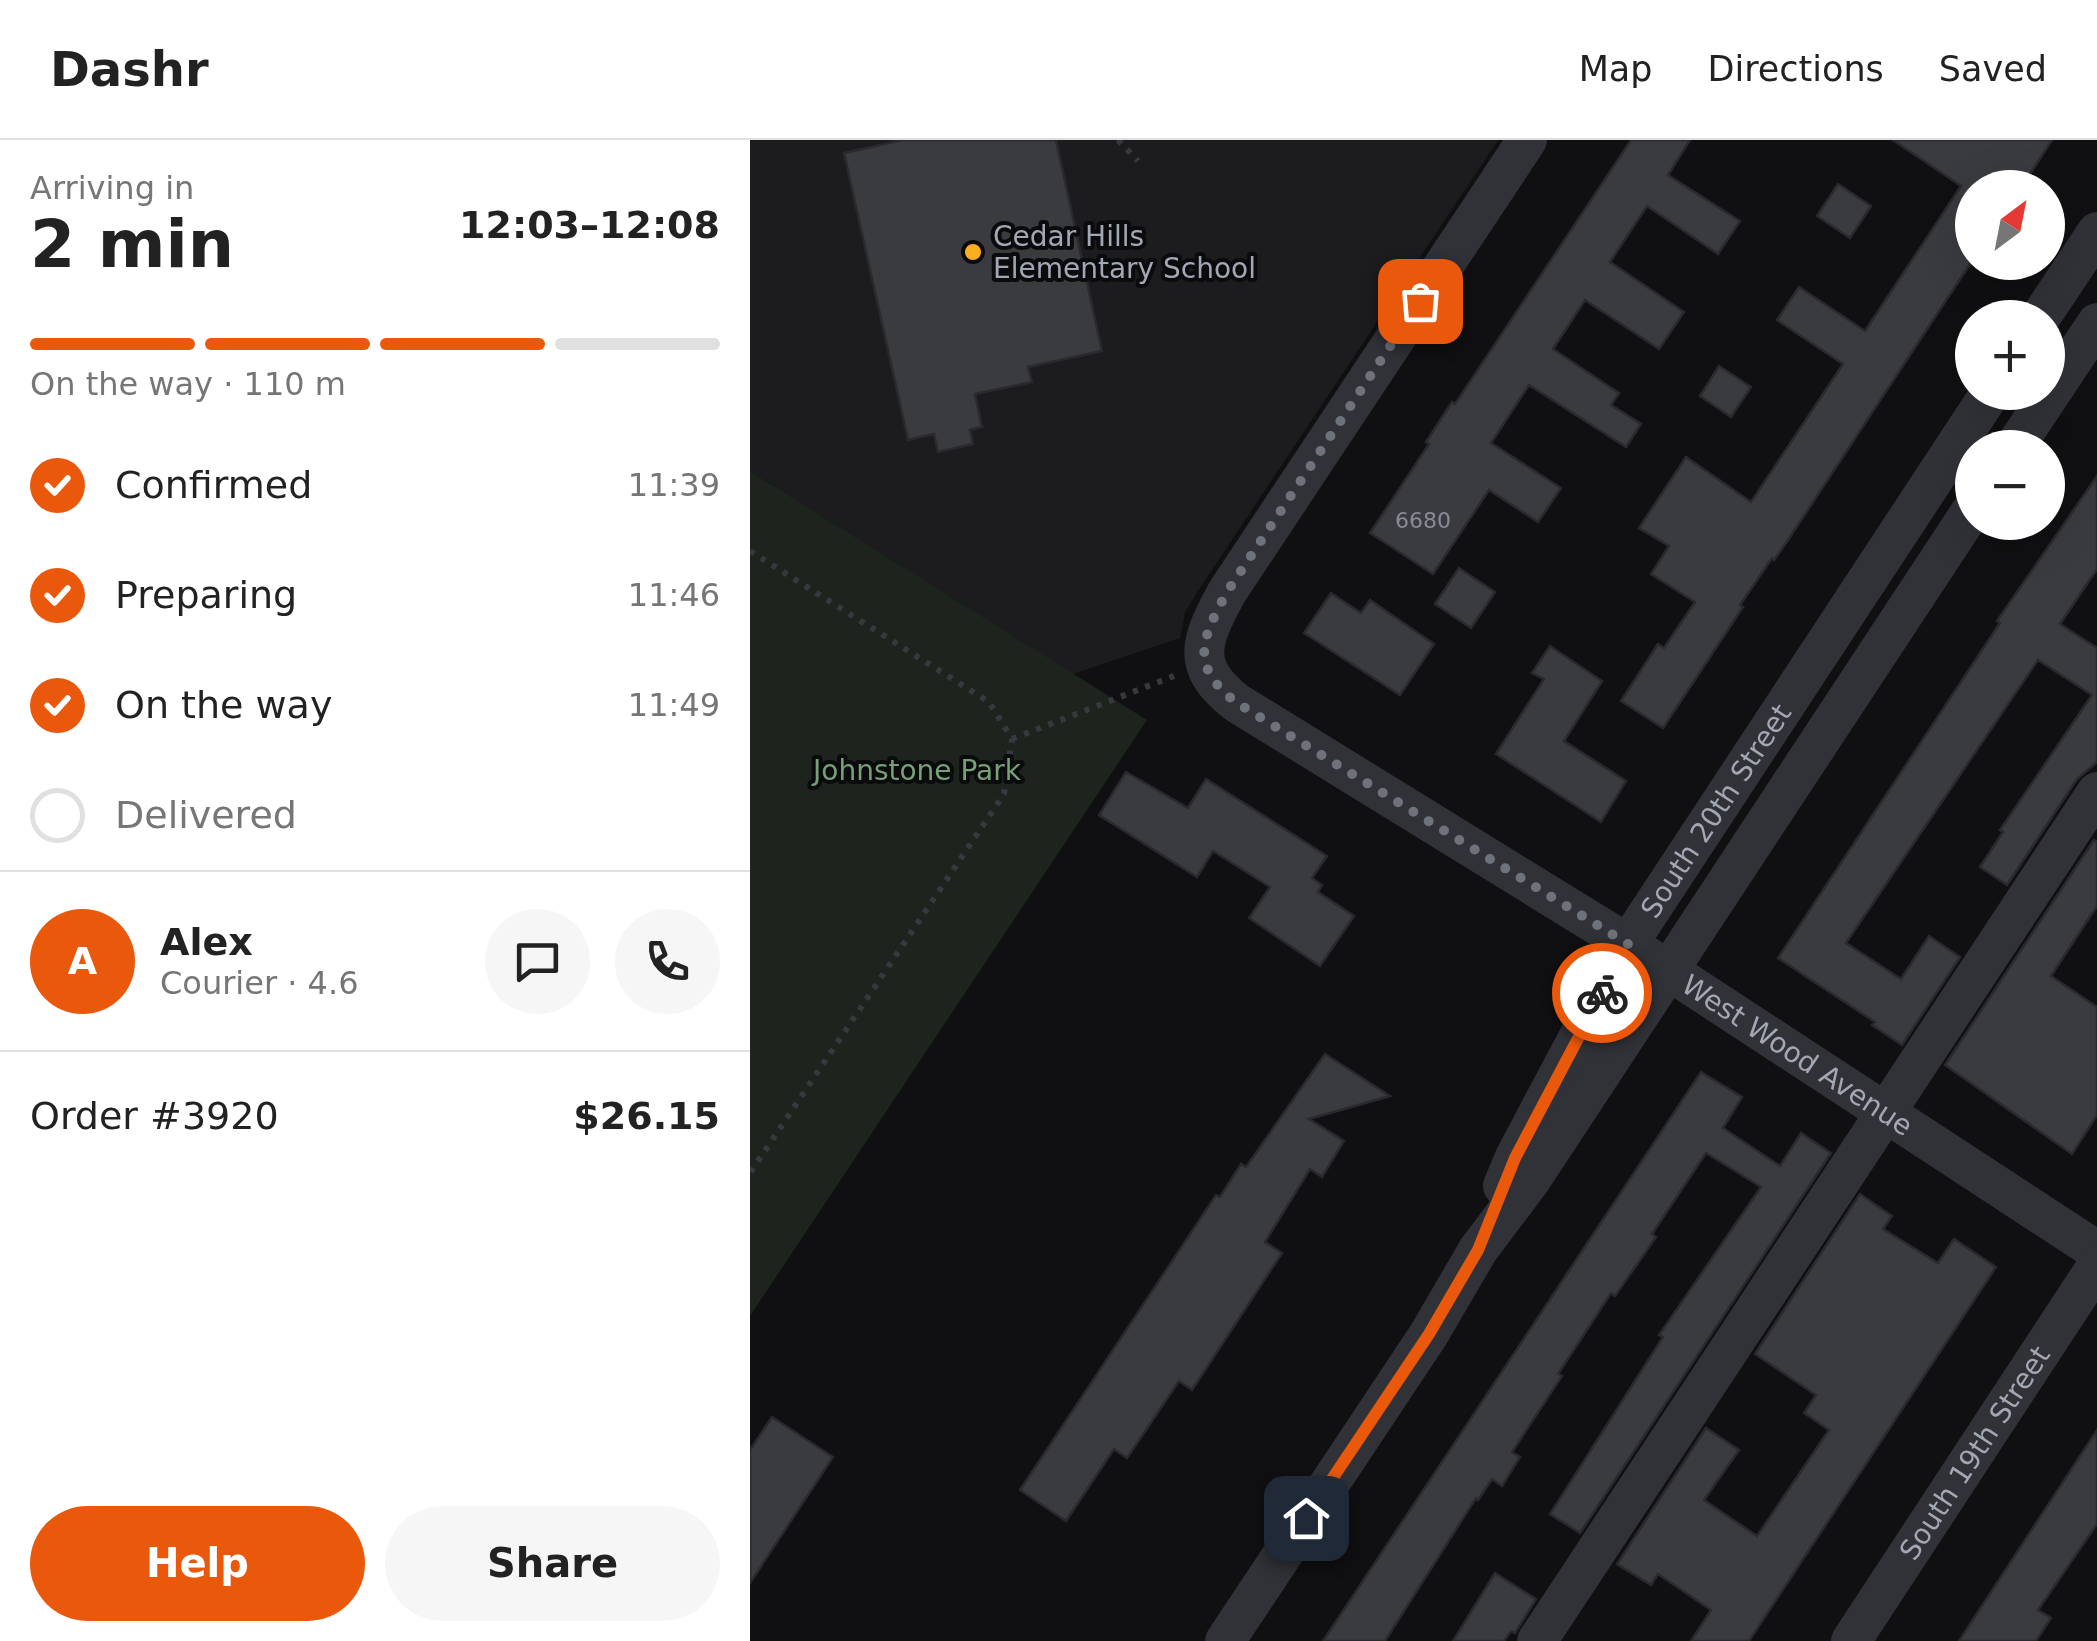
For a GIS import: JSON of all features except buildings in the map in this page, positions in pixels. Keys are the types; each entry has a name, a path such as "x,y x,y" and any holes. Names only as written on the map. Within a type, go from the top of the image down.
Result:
{"street":[{"path":"1203,664 1205,638 1227,592 1527,140"},
{"path":"2052,300 2097,232"},
{"path":"2026,430 2097,323"},
{"name":"South 20th Street","path":"1478,1250 1515,1158 1628,944 1979,410"},
{"name":"South 20th Street","path":"1225,1641 1429,1334 1478,1250 1530,1181 1955,536"},
{"name":"West Wood Avenue","path":"1203,664 1216,686 1237,703 1628,944 2097,1250"},
{"path":"1538,1641 2097,792"},
{"name":"South 19th Street","path":"1852,1641 2097,1266"}],"path":[{"path":"1118,140 1138,161"},
{"path":"750,552 989,702 1012,740 1004,794 750,1174"},
{"path":"1012,740 1203,664"}],"shaded area":[{"path":"750,140 1498,140 1196,594 1185,613 1180,638 1073,674 750,471"}],"green space":[{"name":"Johnstone Park","path":"750,471 1147,720 750,1316"}],"way so far":[{"path":"1420,301 1227,592 1205,638 1203,664 1216,686 1237,703 1628,944 1602,993"}],"place":[{"name":"Cedar Hills Elementary School","path":"973,252"}],"route":[{"path":"1306,1518 1429,1334 1478,1250 1515,1158 1602,993"}]}
